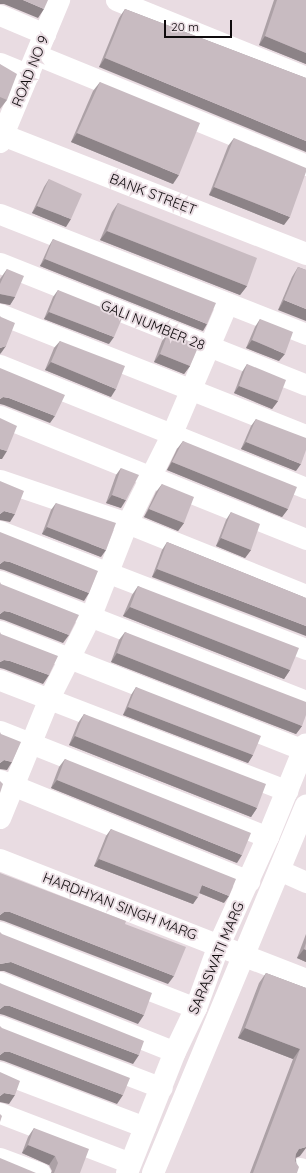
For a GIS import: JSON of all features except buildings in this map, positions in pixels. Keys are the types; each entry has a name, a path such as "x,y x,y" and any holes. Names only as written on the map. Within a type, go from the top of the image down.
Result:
{"street":[{"name":"ROAD NO 9","path":"1,137 29,75 59,0"},
{"path":"116,0 306,77"},
{"path":"0,15 45,34"},
{"path":"37,55 306,165"},
{"path":"0,63 29,75"},
{"name":"BANK STREET","path":"1,137 306,254"},
{"path":"0,214 306,334"},
{"name":"GALI NUMBER 28","path":"0,263 207,347 306,385"},
{"path":"0,818 8,783 31,743 49,698 91,615 126,523 172,433 207,347 227,304"},
{"path":"0,314 306,435"},
{"path":"0,365 306,488"},
{"path":"0,416 306,539"},
{"path":"0,480 126,523 306,595"},
{"path":"0,531 306,649"},
{"path":"0,581 91,615 306,701"},
{"path":"0,631 70,659 305,747"},
{"path":"0,680 287,791"},
{"path":"0,731 268,837"},
{"name":"SARASWATI MARG","path":"128,1168 162,1088 175,1052 196,1008 219,945 249,881 305,747"},
{"path":"8,783 249,881"},
{"name":"SARASWATI MARG","path":"153,1173 243,954 306,807"},
{"name":"HARDHYAN SINGH MARG","path":"0,860 243,954 306,980"},
{"path":"279,870 306,882"},
{"path":"0,932 196,1008"},
{"path":"0,982 175,1052"},
{"path":"0,1026 162,1088"},
{"path":"0,1072 145,1128"},
{"path":"0,1114 128,1168"},
{"path":"0,1158 40,1173"}]}
